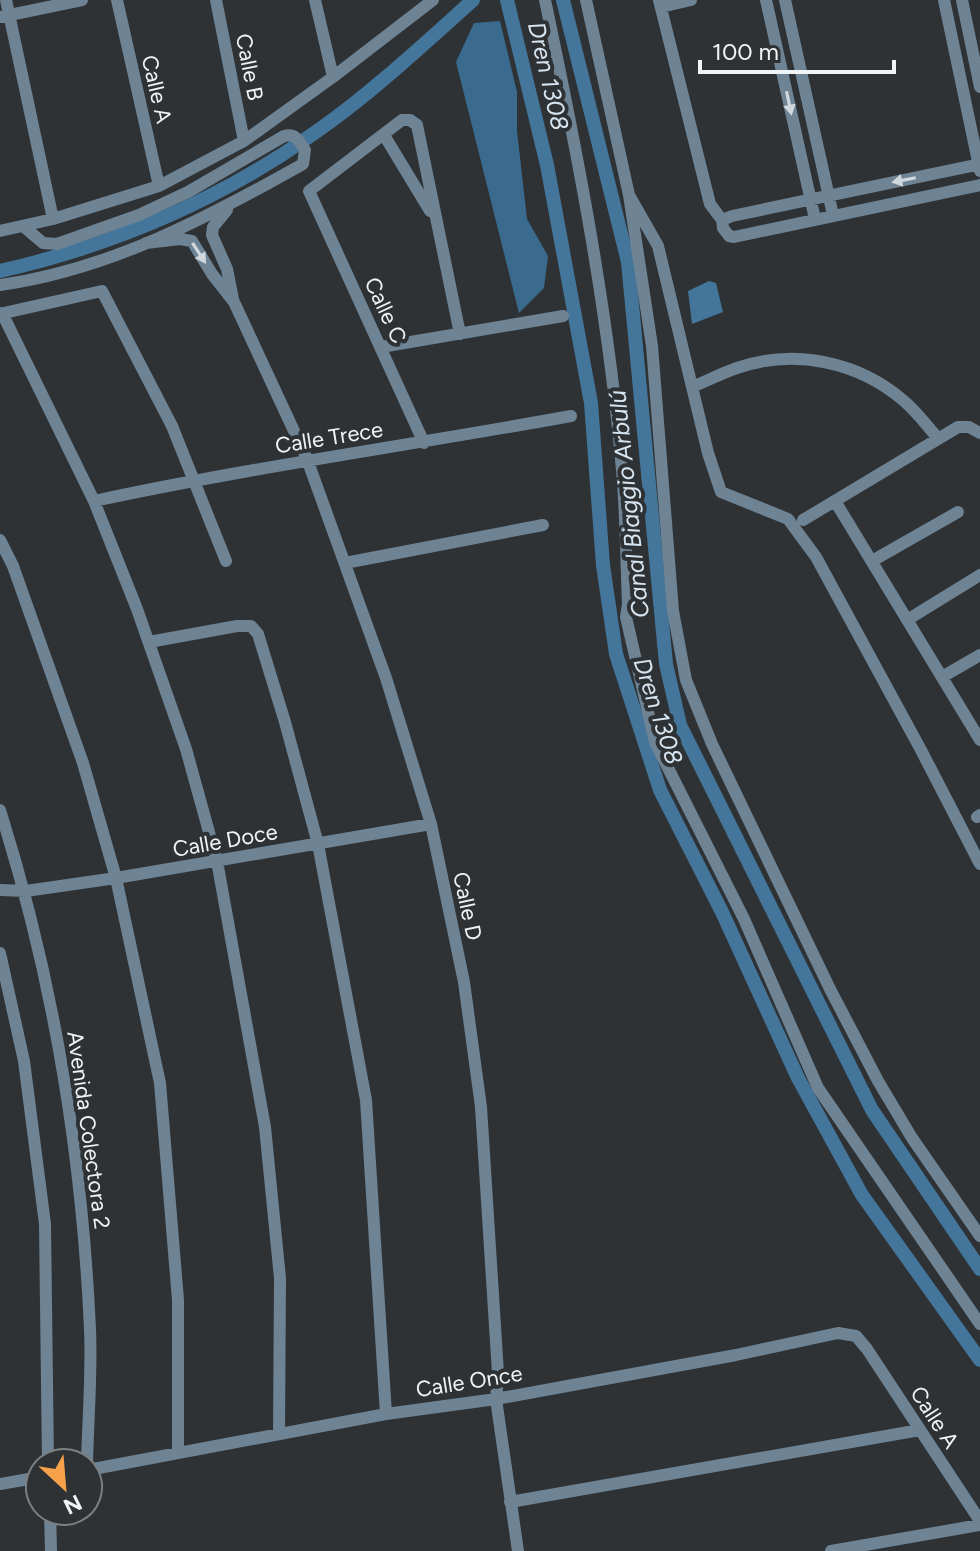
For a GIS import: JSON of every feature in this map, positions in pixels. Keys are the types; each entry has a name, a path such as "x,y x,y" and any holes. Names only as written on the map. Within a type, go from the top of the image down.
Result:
{"street":[{"path":"6,0 4,16 53,219"},
{"path":"4,16 82,0"},
{"name":"Calle A","path":"117,0 159,186"},
{"name":"Calle B","path":"216,0 244,141"},
{"path":"315,0 333,77"},
{"path":"0,231 53,219 159,186 244,141 433,0"},
{"path":"545,0 578,155 602,309 622,470 626,617 655,742 744,919 818,1088 980,1324"},
{"path":"586,0 629,195 652,346 673,611 686,680 712,744 830,989 878,1081 912,1138 980,1236"},
{"path":"691,0 660,3 710,204 729,236 980,185"},
{"path":"766,0 815,219"},
{"path":"785,0 833,215"},
{"path":"722,220 829,195 979,167 944,0"},
{"path":"962,0 980,87"},
{"path":"435,221 384,135 402,120 413,121 417,125 460,334"},
{"name":"Calle C","path":"384,135 312,187 310,195 424,443"},
{"path":"0,285 97,261 146,243 239,200 303,164 305,150 296,137 284,136 218,177 164,204 57,244 43,243 23,226"},
{"path":"400,161 413,161 422,152"},
{"path":"629,195 658,246 708,453 721,492 788,519 816,557 980,864"},
{"name":"Calle D","path":"239,200 213,227 212,235 227,269 234,302 307,459 386,678 431,824 464,982 481,1107 498,1373 496,1399 518,1551"},
{"name":"Calle D","path":"146,243 180,239 192,241 234,302"},
{"path":"226,561 172,426 102,291 1,313 94,501 149,642 186,749 217,861 265,1127 280,1278 279,1434"},
{"path":"381,347 563,316"},
{"path":"692,387 738,367 768,361 822,361 856,371 890,391 907,403 938,438"},
{"name":"Calle Trece","path":"94,501 194,479 424,443 571,416"},
{"path":"803,520 938,438 964,426 980,433"},
{"path":"835,501 979,736"},
{"path":"872,561 958,512"},
{"path":"345,563 543,525"},
{"path":"0,540 13,566 83,763 116,878 160,1083 178,1300 178,1453"},
{"path":"907,620 980,575"},
{"path":"149,642 237,626 251,626 258,634 318,844 366,1100 386,1414"},
{"path":"942,677 980,655"},
{"name":"Avenida Colectora 2","path":"0,810 26,891 59,1044 81,1194 90,1332 87,1447"},
{"name":"Calle Doce","path":"0,890 26,891 116,878 431,824"},
{"path":"0,953 24,1061 45,1224 48,1447"},
{"name":"Calle Once","path":"104,1467 386,1414 496,1399 838,1333 856,1336"},
{"name":"Calle A","path":"856,1336 980,1523"},
{"path":"510,1502 920,1430"},
{"path":"0,1484 24,1480"},
{"path":"831,1551 980,1523"},
{"path":"50,1527 51,1551"}],"shaded area":[{"path":"500,21 517,92 517,131 527,219 548,256 544,288 519,313 456,62 474,23"},
{"path":"709,281 716,283 723,312 692,324 688,291"}],"waterway":[{"path":"0,271 122,234 238,181 310,136 352,105 473,0"},
{"name":"Dren 1308","path":"507,0 547,165 591,403 603,565 616,654 660,790 722,912 798,1078 862,1195 980,1360"},
{"name":"Canal Biaggio Arbulú","path":"563,0 628,262 666,664 680,725 872,1110 980,1269"}]}
